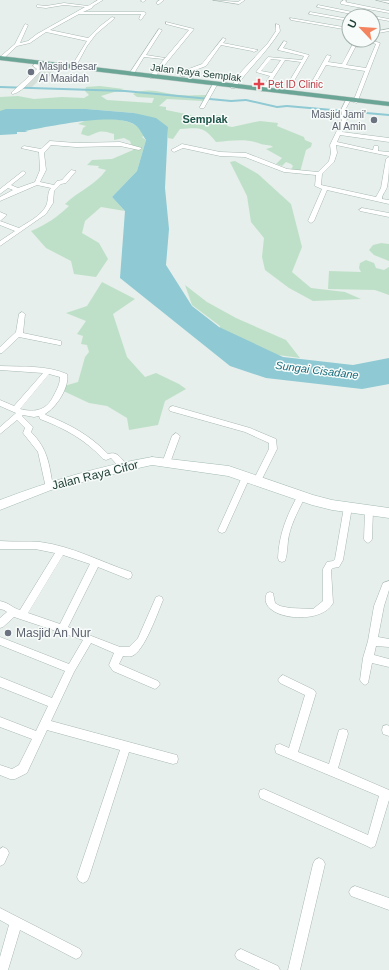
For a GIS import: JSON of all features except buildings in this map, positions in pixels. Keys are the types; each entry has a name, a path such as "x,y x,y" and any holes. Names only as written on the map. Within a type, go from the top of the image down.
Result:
{"main road":[{"name":"Jalan Raya Semplak","path":"0,58 152,77 182,77 216,85 389,104"}],"street":[{"path":"17,44 29,42 101,0"},
{"path":"215,0 239,3 243,0"},
{"path":"302,21 325,0"},
{"path":"344,0 342,4 370,8"},
{"path":"357,5 363,0"},
{"path":"378,0 389,2"},
{"path":"38,6 46,7 64,4 91,7"},
{"path":"318,6 341,11"},
{"path":"78,13 144,13 141,19"},
{"path":"310,13 341,19"},
{"path":"73,67 90,40 102,25 113,18"},
{"path":"292,19 341,28"},
{"path":"152,77 192,29 167,24"},
{"path":"233,87 243,73 270,44 278,31 277,25"},
{"path":"0,58 17,44 26,26"},
{"path":"131,74 160,30"},
{"path":"47,31 90,40"},
{"path":"182,77 188,71 204,65 224,39"},
{"path":"285,42 278,49 304,52 307,55 292,80"},
{"path":"220,45 256,50 220,45"},
{"path":"343,66 353,48"},
{"path":"376,48 368,70 352,101 341,118 346,120 335,143 331,162 319,174 318,186 389,202"},
{"path":"143,56 163,58"},
{"path":"312,85 329,56"},
{"path":"274,75 258,72 270,58 302,62"},
{"path":"263,90 284,59"},
{"path":"15,91 24,86 40,69 35,66 38,63"},
{"path":"326,63 368,70"},
{"path":"202,107 216,85"},
{"path":"340,133 379,140 389,140"},
{"path":"375,152 379,140"},
{"path":"37,183 43,170 41,161 42,151 49,144 54,142 76,145 128,145 139,148"},
{"path":"335,143 389,154"},
{"path":"174,150 182,146 220,154 246,155 286,171 319,174"},
{"path":"24,148 42,151"},
{"path":"379,200 379,196 386,189 389,159"},
{"path":"0,244 40,216 47,209 53,195 51,191 59,182 64,182 73,171"},
{"path":"0,192 23,173"},
{"path":"0,199 37,183 55,187"},
{"path":"8,186 18,190"},
{"path":"311,221 325,188"},
{"path":"362,210 389,214"},
{"path":"0,214 4,215 0,219"},
{"path":"0,224 19,230"},
{"path":"0,351 19,334 19,325 22,314"},
{"path":"19,334 60,343"},
{"path":"0,368 34,369 59,373 64,376 64,380 56,401 50,410 41,413 18,413"},
{"path":"0,431 18,413 47,372"},
{"path":"0,403 18,413 29,427 27,433 40,446 44,453 48,486"},
{"path":"173,409 247,430 273,441 273,450 251,479 222,530"},
{"path":"41,413 43,417 72,430 102,452 106,458 113,455 123,466"},
{"path":"166,463 176,436"},
{"name":"Jalan Raya Cifor","path":"0,505 48,486 123,466 152,461 216,469 332,505 389,513"},
{"path":"282,558 282,544 287,523 301,496"},
{"path":"270,596 271,605 277,610 314,613 321,610 328,602 327,568 330,565 336,564 339,560 348,507"},
{"path":"368,539 369,510"},
{"path":"0,545 43,546 82,557 95,564 128,575"},
{"path":"24,614 61,551"},
{"path":"62,628 95,564"},
{"path":"365,680 368,658 381,601 386,586 389,585"},
{"path":"0,605 6,606 13,612 24,614 120,651 131,652 136,647 159,600"},
{"path":"0,624 13,612"},
{"path":"0,770 11,775 18,774 23,769 71,670 89,638"},
{"path":"0,641 71,670"},
{"path":"372,641 389,643"},
{"path":"120,651 114,665 116,668 155,684"},
{"path":"368,658 389,664"},
{"path":"283,680 311,693 292,755"},
{"path":"0,682 54,704"},
{"path":"0,722 39,737"},
{"path":"45,724 173,759"},
{"path":"332,772 343,734"},
{"path":"83,877 126,746"},
{"path":"264,794 371,842 387,795 280,749"},
{"path":"294,970 319,864"},
{"path":"355,892 389,904"},
{"path":"0,914 76,953"},
{"path":"2,970 16,923"},
{"path":"241,956 274,970"}],"shaded area":[{"path":"43,67 57,68 45,81 39,80 31,88 23,87"}],"green space":[{"path":"100,86 124,89 101,96 107,100 152,103 154,98 137,97 133,94 145,91 183,95 208,95 203,101 167,99 159,106 166,107 166,110 196,116 221,115 221,120 229,122 227,126 232,127 260,121 278,123 277,126 304,137 305,140 312,143 311,147 306,150 300,172 290,171 293,166 291,164 286,162 282,166 276,164 282,158 266,149 273,147 272,146 244,140 216,142 208,133 197,128 180,129 173,139 168,138 168,127 134,113 86,109 0,111 0,97 18,96 34,99 62,97 84,98 89,95 85,91 86,87"},
{"path":"91,118 113,119 128,122 141,129 145,135 142,137 146,140 137,171 112,197 125,211 101,207 85,221 82,233 99,243 108,259 96,277 74,274 71,261 46,248 31,231 60,214 69,206 65,204 102,175 106,170 98,168 99,166 87,165 92,160 112,159 133,150 130,141 124,138 114,140 114,134 109,132 102,131 88,136 81,134 83,128 86,126 78,124"},
{"path":"235,161 258,174 291,204 302,247 292,272 311,288 345,292 361,299 313,301 289,288 265,270 262,257 264,238 251,222 247,196 230,162"},
{"path":"381,243 389,244 389,261 374,255 369,250 373,245"},
{"path":"366,260 374,263 376,268 384,270 389,267 389,295 375,290 328,289 329,271 361,272 359,268 360,263"},
{"path":"102,282 135,299 113,314 127,357 145,377 156,373 186,389 165,401 158,425 129,430 127,418 107,406 89,403 57,388 78,382 85,357 89,352 87,345 81,344 83,336 77,334 86,321 66,313 87,306"},
{"path":"185,285 207,302 236,318 286,340 300,358 278,355 220,336 220,326 192,305"}],"water":[{"name":"Sungai Cisadane","path":"6,109 86,109 134,113 156,118 168,127 165,188 169,229 166,265 192,306 219,327 283,357 353,365 389,358 389,384 362,389 266,378 230,366 120,278 125,211 112,197 137,171 146,140 138,128 126,121 100,120 84,121 25,131 28,132 17,132 17,134 0,135 0,111"}],"waterway":[{"path":"0,87 125,91 231,101 246,100 277,107 287,106 389,115"}],"place":[{"name":"Masjid Besar Al Maaidah","path":"31,72"},
{"name":"Pet ID Clinic","path":"259,84"},
{"name":"Masjid Jami' Al Amin","path":"374,120"},
{"name":"Masjid An Nur","path":"8,633"}],"district":[{"name":"Semplak","path":"205,119"}]}
